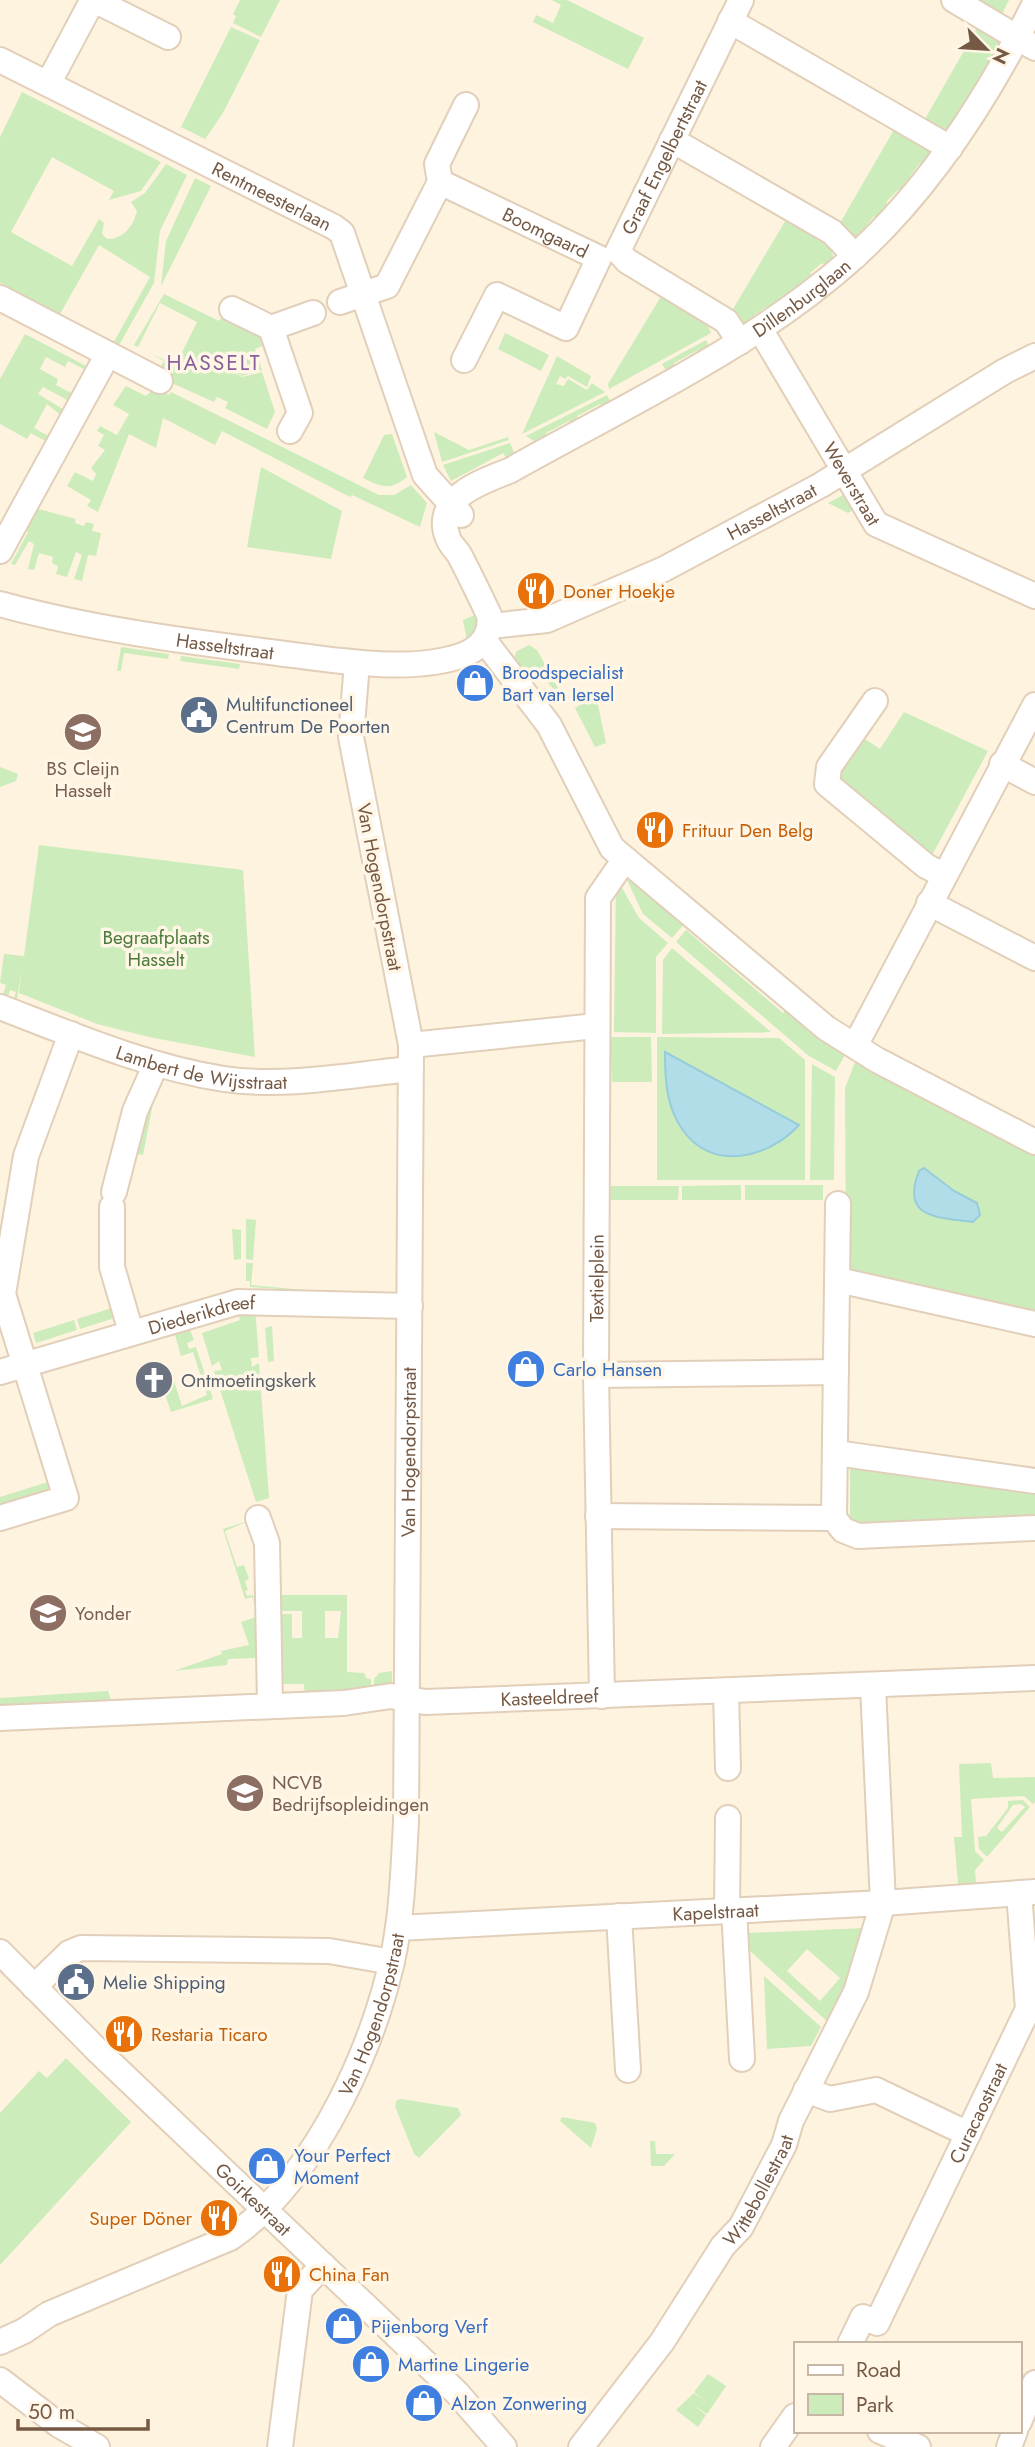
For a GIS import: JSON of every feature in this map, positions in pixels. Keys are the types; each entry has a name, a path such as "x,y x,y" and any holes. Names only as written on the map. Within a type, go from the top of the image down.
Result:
{"street":[{"path":"954,0 1026,43"},
{"path":"48,84 90,5 100,3 168,37"},
{"name":"Dillenburglaan","path":"456,510 482,481 509,471 750,336 855,256 904,204 950,148 1026,43 1035,3"},
{"path":"736,11 950,148"},
{"name":"Graaf Engelbertstraat","path":"736,11 618,251 627,261 750,336"},
{"name":"Rentmeesterlaan","path":"0,60 334,227 345,241 351,299 425,475 456,510"},
{"path":"351,299 387,286 440,182 437,164 466,105"},
{"path":"672,140 832,232 855,256"},
{"name":"Boomgaard","path":"440,182 600,258 566,328 497,295 464,360"},
{"path":"0,298 160,381"},
{"path":"232,309 271,328 300,413 290,431"},
{"path":"271,328 313,313"},
{"name":"Weverstraat","path":"750,336 876,524 1035,596"},
{"path":"0,551 108,354"},
{"name":"Hasseltstraat","path":"0,604 77,624 357,663 386,665 461,656 487,634 547,620 664,569 821,485 1035,356"},
{"path":"456,510 444,524 449,542 458,552 489,615 487,634 549,725 612,848 826,1028 1035,1142"},
{"name":"Van Hogendorpstraat","path":"0,2342 86,2297 230,2238 263,2209 313,2151 365,2049 391,1962 398,1928 406,1822 409,1699 411,1057 353,747 357,663"},
{"path":"875,701 829,767 828,784 926,866 943,875"},
{"path":"855,1046 1035,705"},
{"path":"1002,764 1035,782"},
{"name":"Textielplein","path":"602,1696 596,1374 598,898 625,859"},
{"path":"929,903 1035,958"},
{"name":"Lambert de Wijsstraat","path":"0,1007 156,1064 226,1079 289,1081 411,1057 596,1026"},
{"path":"0,1518 66,1498 4,1294 26,1156 71,1034"},
{"path":"131,1332 112,1267 113,1199 135,1111 156,1064"},
{"path":"838,1204 834,1518 844,1530 858,1536 1035,1528"},
{"path":"838,1280 1035,1324"},
{"name":"Diederikdreef","path":"0,1371 238,1302 410,1306"},
{"path":"596,1374 836,1372"},
{"path":"836,1453 1035,1481"},
{"path":"598,1517 834,1518"},
{"path":"258,1518 267,1543 270,1705"},
{"name":"Kasteeldreef","path":"0,1718 344,1703 391,1696 425,1702 1035,1678"},
{"name":"Wittebollestraat","path":"581,2447 662,2342 723,2246 741,2227 784,2145 791,2120 856,1992 883,1903 873,1686"},
{"path":"726,1691 728,1768"},
{"path":"728,1818 730,1910 742,2059"},
{"name":"Kapelstraat","path":"398,1928 883,1903 1027,1892"},
{"name":"Curacaostraat","path":"851,2342 863,2317 877,2323 1028,2009 1027,1892"},
{"path":"619,1916 628,2070"},
{"path":"34,1987 69,1953 81,1948 328,1951 391,1962"},
{"name":"Goirkestraat","path":"0,1952 263,2209 457,2393 504,2447"},
{"path":"806,2090 830,2099 876,2090 968,2134"},
{"path":"280,2447 300,2290 323,2265"},
{"path":"0,2380 59,2425 97,2447"},
{"path":"1021,2416 1035,2384"},
{"path":"773,2447 794,2417"},
{"path":"885,2433 918,2447"}],"green space":[{"path":"240,0 280,0 261,37 233,23 236,16 233,14"},
{"path":"552,0 567,0 644,38 628,69 533,22 536,15 553,23 561,5"},
{"path":"977,0 1009,0 1002,14"},
{"path":"231,27 260,40 223,113 205,139 181,127"},
{"path":"977,28 1004,43 998,55 994,54 985,68 989,71 983,81 979,79 970,93 974,96 967,107 963,105 953,119 957,122 947,132 925,119"},
{"path":"22,92 161,162 141,191 109,200 114,191 52,157 11,232 72,266 99,219 104,223 102,234 107,239 118,237 127,231 137,211 131,202 145,193 166,164 187,175 160,231 154,283 118,347 111,347 150,277 99,245 60,314 0,283 0,137"},
{"path":"895,128 934,153 924,166 920,163 910,176 913,180 902,193 898,190 886,202 890,206 877,219 874,216 856,239 840,223"},
{"path":"195,178 211,186 161,286 166,241"},
{"path":"787,218 835,246 831,250 834,258 826,266 822,263 810,273 812,277 771,309 768,306 754,315 757,319 741,329 730,314"},
{"path":"663,293 704,318 711,333 609,389 608,384"},
{"path":"164,294 219,321 223,315 267,337 269,343 255,349 262,370 242,376 197,352 242,377 262,372 275,412 267,429 225,408 228,402 217,397 214,402 156,376 164,361 152,354 176,365 197,322 160,303 138,347 134,345"},
{"path":"505,333 549,355 541,371 498,349"},
{"path":"25,334 90,368 88,371 68,361 65,367 46,357 40,369 58,379 56,385 75,395 71,402 43,387 38,394 66,411 63,417 47,404 34,428 52,438 49,443 31,433 27,439 0,424 0,379"},
{"path":"706,340 710,348 700,354 698,350 674,363 676,367 667,372 662,364"},
{"path":"557,356 591,376 587,387 568,376 565,379 560,376 556,384 564,386 568,379 587,390 592,383 605,392 522,434"},
{"path":"126,386 146,396 156,387 169,395 171,392 379,495 394,495 411,485 427,503 420,527 352,495 350,497 222,431 215,445 163,418 156,448 129,434 98,512 87,506 91,500 67,486 75,472 93,481 96,474 91,468 105,450 98,446 104,435 97,431 100,426 117,435 129,414 113,405"},
{"path":"607,395 611,403 603,408 600,404 577,416 579,420 572,424 569,421 546,433 548,438 537,443 526,436"},
{"path":"434,432 469,450 508,437 509,440 442,462"},
{"path":"392,434 407,477 390,486 375,484 363,478 384,435"},
{"path":"510,443 515,455 507,459 503,453 451,481 443,465"},
{"path":"261,467 342,511 331,559 247,547"},
{"path":"845,494 853,510 848,513 828,503"},
{"path":"35,508 76,519 75,523 84,526 86,522 94,524 92,531 101,533 96,556 88,555 82,581 74,579 82,555 76,552 67,577 56,574 58,566 52,563 53,557 39,553 34,570 28,569 34,544 29,541 15,565 11,564 28,532 19,527"},
{"path":"477,614 474,634 467,641 463,620"},
{"path":"529,645 537,650 561,697 535,669 526,674 513,660 517,651"},
{"path":"121,647 169,654 168,659 124,653 121,671 117,671"},
{"path":"181,656 240,664 239,669 180,661"},
{"path":"596,696 606,743 595,747 575,708"},
{"path":"904,712 988,751 929,861 842,789 837,766 862,737 880,749"},
{"path":"0,767 18,774 16,781 0,787"},
{"name":"Begraafplaats Hasselt","path":"39,845 243,870 255,1057 97,1024 19,993 22,970 17,999 14,998 16,992 10,990 8,996 3,994 6,985 0,983 4,954 24,956"},
{"path":"631,874 687,921 672,938 643,914 627,880"},
{"path":"616,877 639,918 668,943 656,957 656,1033 614,1032"},
{"path":"686,930 783,1013 788,1007 846,1053 836,1071 809,1056 676,942"},
{"path":"672,948 771,1032 662,1034 663,960"},
{"path":"610,1037 651,1037 652,1082 612,1082"},
{"path":"657,1037 779,1038 805,1060 805,1180 657,1180"},
{"path":"857,1057 1035,1152 1035,1312 846,1268 845,1088"},
{"path":"812,1064 835,1077 834,1180 810,1180"},
{"path":"155,1093 143,1155 130,1153"},
{"path":"741,1185 741,1200 682,1200 682,1186"},
{"path":"745,1185 823,1185 823,1200 745,1200"},
{"path":"611,1186 679,1186 678,1200 610,1200"},
{"path":"246,1219 256,1220 253,1260 246,1259"},
{"path":"232,1229 241,1230 241,1259 234,1260"},
{"path":"246,1263 253,1263 251,1285 337,1293 250,1287 250,1281 246,1281"},
{"path":"115,1307 118,1317 80,1329 77,1319"},
{"path":"236,1308 255,1308 259,1357 251,1358 252,1367 259,1363 269,1498 256,1502 214,1371 222,1370 219,1361 212,1366 202,1333 240,1320"},
{"path":"74,1320 77,1330 36,1343 33,1333"},
{"path":"272,1326 274,1361 268,1362 265,1328"},
{"path":"190,1330 194,1340 187,1343 189,1349 196,1347 213,1399 171,1412 161,1382 173,1378 182,1406 207,1395 193,1352 181,1356 175,1335"},
{"path":"850,1463 1035,1485 1035,1522 850,1524"},
{"path":"51,1481 48,1493 0,1508 0,1497"},
{"path":"251,1520 225,1531 237,1567 244,1565 249,1579 245,1581 248,1590 245,1591 247,1596 253,1595 254,1604 252,1597 245,1599 223,1529"},
{"path":"281,1595 347,1595 347,1672 364,1673 366,1678 371,1679 371,1689 305,1698 304,1684 279,1684 281,1614 292,1614 292,1638 302,1638 302,1611 281,1611","holes":["325,1611 341,1611 338,1638 325,1638"]},
{"path":"256,1617 258,1658 228,1659 227,1665 174,1671 222,1654 221,1651 249,1645 241,1622"},
{"path":"392,1671 392,1687 374,1689 374,1679 379,1673"},
{"path":"108,1691 113,1706 0,1710 0,1698"},
{"path":"991,1763 993,1778 1035,1777 1035,1802 1033,1804 1024,1796 971,1799 975,1851 984,1860 975,1870 976,1883 958,1884 954,1837 962,1837 959,1764"},
{"path":"1023,1800 1030,1807 987,1857 979,1849 978,1837 986,1836 1008,1808 1008,1801","holes":["1021,1804 1025,1807 1002,1832 997,1828 1013,1805"]},
{"path":"864,1928 842,1998 830,2024 749,1950 748,1933","holes":["807,1949 840,1978 820,2001 787,1971"]},
{"path":"764,1976 821,2027 811,2046 767,2049"},
{"path":"66,2058 131,2122 0,2265 0,2113 39,2071 47,2078"},
{"path":"397,2100 458,2108 461,2115 419,2158 414,2154 395,2106"},
{"path":"562,2117 595,2123 597,2129 591,2148 560,2121"},
{"path":"650,2141 655,2141 656,2154 675,2154 664,2166 651,2166"},
{"path":"708,2374 726,2386 707,2414 692,2404 706,2415 698,2427 676,2410 694,2393 708,2403 694,2392"}],"water":[{"path":"665,1052 799,1125 772,1146 757,1152 724,1156 709,1152 694,1143 682,1129 673,1111 666,1082"},
{"path":"924,1168 954,1191 977,1203 980,1215 973,1222 926,1213 914,1199 914,1187 919,1171"}],"place":[{"name":"Doner Hoekje","path":"536,591"},
{"name":"Broodspecialist Bart van Iersel","path":"475,683"},
{"name":"Multifunctioneel Centrum De Poorten","path":"199,715"},
{"name":"BS Cleijn Hasselt","path":"83,732"},
{"name":"Frituur Den Belg","path":"655,830"},
{"name":"Carlo Hansen","path":"526,1369"},
{"name":"Ontmoetingskerk","path":"154,1380"},
{"name":"Yonder","path":"48,1613"},
{"name":"NCVB Bedrijfsopleidingen","path":"245,1793"},
{"name":"Melie Shipping","path":"76,1982"},
{"name":"Restaria Ticaro","path":"124,2034"},
{"name":"Your Perfect Moment","path":"267,2166"},
{"name":"Super Döner","path":"219,2218"},
{"name":"China Fan","path":"282,2274"},
{"name":"Pijenborg Verf","path":"344,2326"},
{"name":"Martine Lingerie","path":"371,2364"},
{"name":"Alzon Zonwering","path":"424,2403"}],"district":[{"name":"HASSELT","path":"214,363"}]}
